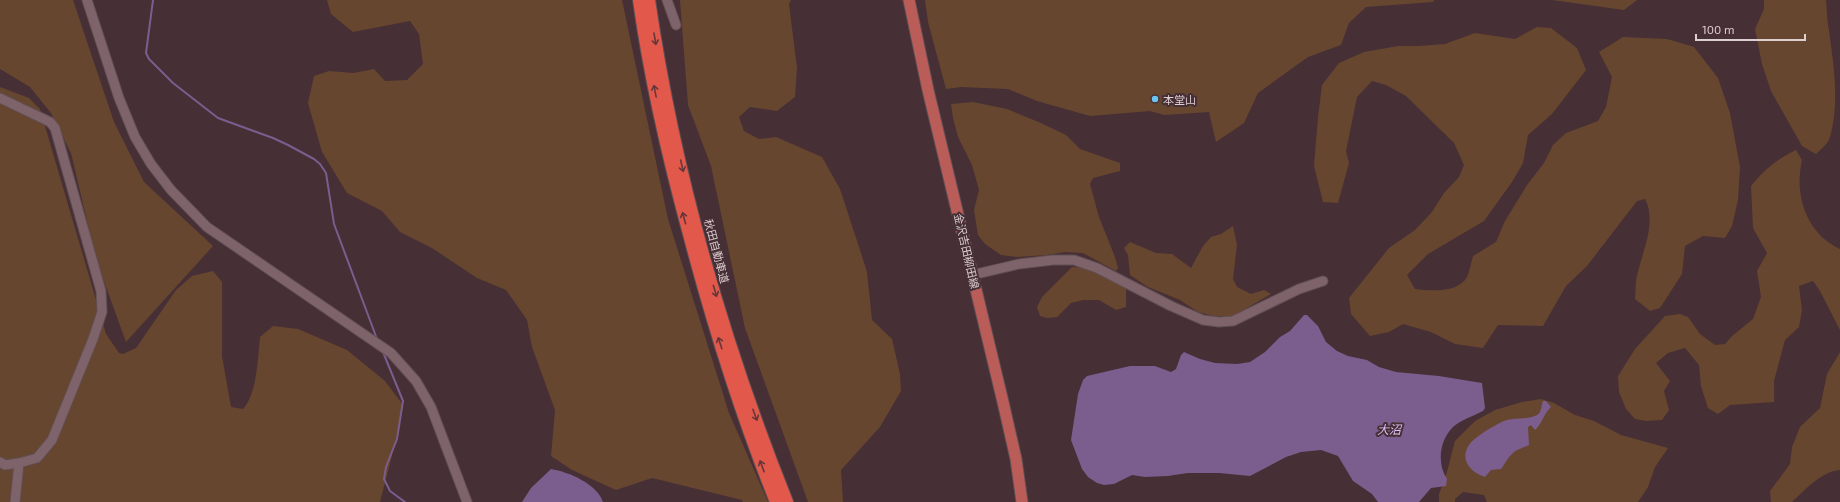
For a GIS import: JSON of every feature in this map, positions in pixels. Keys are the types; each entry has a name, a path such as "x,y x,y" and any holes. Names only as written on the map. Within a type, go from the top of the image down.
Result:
{"highway":[{"name":"秋田自動車道","path":"639,0 648,55 672,172 714,327 738,399 776,502"},
{"name":"秋田自動車道","path":"649,0 666,96 702,247 724,324 748,396 787,502"}],"main road":[{"name":"金沢吉田柳田線","path":"909,0 928,90 1013,444 1022,502"}],"street":[{"path":"87,0 120,98 135,137 151,164 171,190 207,227 386,350 416,381 431,407 467,502"},
{"path":"667,0 676,25"},
{"path":"0,98 50,122 55,128 101,291 102,312 93,339 52,440 37,458 5,465 0,462"},
{"path":"972,275 1019,264 1053,260 1074,260 1097,268 1196,317 1219,322 1233,320 1299,289 1323,281"},
{"path":"15,502 19,463"}],"shaded area":[{"path":"0,0 73,0 114,122 144,182 213,246 126,342 96,259 71,153 51,113 30,87 0,69"},
{"path":"327,0 622,0 668,219 729,413 768,502 743,502 742,500 652,478 616,490 572,470 551,456 555,410 532,347 527,320 506,290 477,278 432,248 400,232 382,211 347,193 322,152 308,103 314,76 329,71 353,73 374,69 385,81 407,80 423,64 419,34 410,21 353,32 331,14"},
{"path":"680,0 791,0 789,4 797,68 795,97 777,111 750,107 739,117 744,131 759,139 776,137 822,157 840,189 867,272 872,320 892,339 900,374 901,391 880,427 841,470 843,502 808,502 745,328 711,166 688,105"},
{"path":"925,0 1434,0 1433,2 1366,7 1349,23 1341,45 1308,57 1258,93 1244,123 1216,142 1209,112 1164,115 1150,111 1090,116 1037,101 1008,89 961,87 946,89 928,22"},
{"path":"1552,0 1637,0 1624,10"},
{"path":"1764,0 1826,0 1833,58 1835,100 1829,140 1816,154 1802,146 1771,91 1762,64 1755,29 1764,9"},
{"path":"1537,27 1551,28 1577,48 1586,70 1552,114 1528,135 1523,163 1512,182 1484,221 1428,254 1407,275 1415,289 1444,290 1457,286 1463,282 1468,275 1473,256 1496,242 1505,221 1527,185 1544,163 1553,145 1566,133 1598,121 1606,107 1612,77 1599,52 1623,37 1667,39 1694,47 1718,78 1730,113 1740,167 1738,200 1732,226 1725,238 1703,236 1685,246 1682,274 1660,308 1650,311 1635,299 1636,278 1646,245 1650,217 1645,199 1637,201 1587,266 1566,286 1543,326 1498,325 1483,348 1455,344 1431,332 1403,324 1389,332 1370,336 1351,314 1349,298 1389,248 1415,230 1432,212 1444,193 1459,177 1464,165 1454,143 1406,96 1386,85 1372,81 1357,97 1346,151 1349,163 1338,203 1323,202 1314,166 1322,85 1339,63 1364,52 1398,46 1445,44 1475,33 1515,39"},
{"path":"0,87 29,98 40,109 106,334 119,353 123,354 136,348 176,290 192,276 213,271 222,282 222,356 231,407 243,409 248,402 256,375 260,337 273,326 298,329 347,350 385,381 403,405 398,432 380,502 0,502"},
{"path":"973,102 1007,109 1041,123 1066,135 1080,149 1120,163 1120,171 1093,178 1090,184 1099,217 1115,257 1118,268 1116,271 1083,253 1065,252 1017,257 1001,255 985,244 978,235 974,210 979,190 972,165 958,137 951,104"},
{"path":"1796,150 1802,160 1800,186 1805,212 1819,233 1828,242 1840,249 1840,330 1820,291 1813,281 1799,286 1802,310 1799,327 1785,340 1774,381 1774,402 1730,405 1718,414 1708,408 1701,386 1699,365 1685,348 1668,353 1656,363 1670,381 1664,391 1669,410 1662,420 1646,421 1635,419 1626,409 1619,392 1618,376 1635,349 1665,316 1680,314 1688,317 1700,334 1715,345 1725,344 1732,336 1753,319 1761,297 1757,271 1767,253 1753,228 1751,186 1771,165"},
{"path":"1233,226 1237,245 1233,279 1237,287 1251,294 1264,290 1271,294 1233,316 1214,316 1198,312 1180,300 1148,287 1130,275 1128,255 1124,248 1130,242 1156,253 1172,254 1191,268 1203,246 1211,237 1221,234"},
{"path":"1072,267 1079,267 1107,276 1126,287 1126,307 1116,310 1099,300 1083,300 1071,303 1057,317 1047,318 1040,316 1037,307 1042,297"},
{"path":"1840,352 1840,470 1833,471 1820,477 1792,502 1771,502 1770,491 1790,464 1792,447 1800,427 1820,408 1827,374"},
{"path":"1541,399 1554,403 1575,415 1594,421 1621,435 1668,448 1655,467 1648,487 1638,502 1487,502 1484,495 1463,492 1455,499 1455,502 1439,502 1439,494 1447,472 1455,441 1475,421 1495,410 1522,402"}],"water":[{"name":"大沼","path":"1304,315 1307,315 1318,326 1326,342 1337,351 1348,356 1367,360 1379,367 1396,372 1439,376 1482,383 1485,408 1483,411 1463,420 1453,427 1448,433 1442,446 1441,460 1447,479 1446,486 1431,488 1419,502 1378,502 1372,494 1353,481 1338,456 1321,450 1301,452 1286,457 1250,476 1219,473 1188,473 1145,477 1132,475 1114,484 1104,485 1097,483 1088,477 1082,469 1071,440 1078,394 1083,380 1087,376 1130,366 1155,366 1171,372 1176,369 1181,355 1184,352 1200,359 1215,363 1237,364 1250,362 1265,352 1280,337 1290,331"},
{"path":"1543,401 1546,401 1551,407 1535,430 1531,425 1528,427 1529,445 1515,451 1501,469 1491,470 1485,477 1471,469 1465,456 1469,445 1475,438 1504,421 1533,417 1539,414"},
{"path":"551,469 574,476 589,484 600,496 603,502 522,502 531,488"}],"waterway":[{"path":"153,0 146,53 149,59 173,83 218,118 288,145 314,159 320,164 326,173 334,224 377,339"},
{"path":"383,352 403,401 397,439 386,467 384,479 390,491 405,502"}],"place":[{"name":"本堂山","path":"1155,99"}]}
